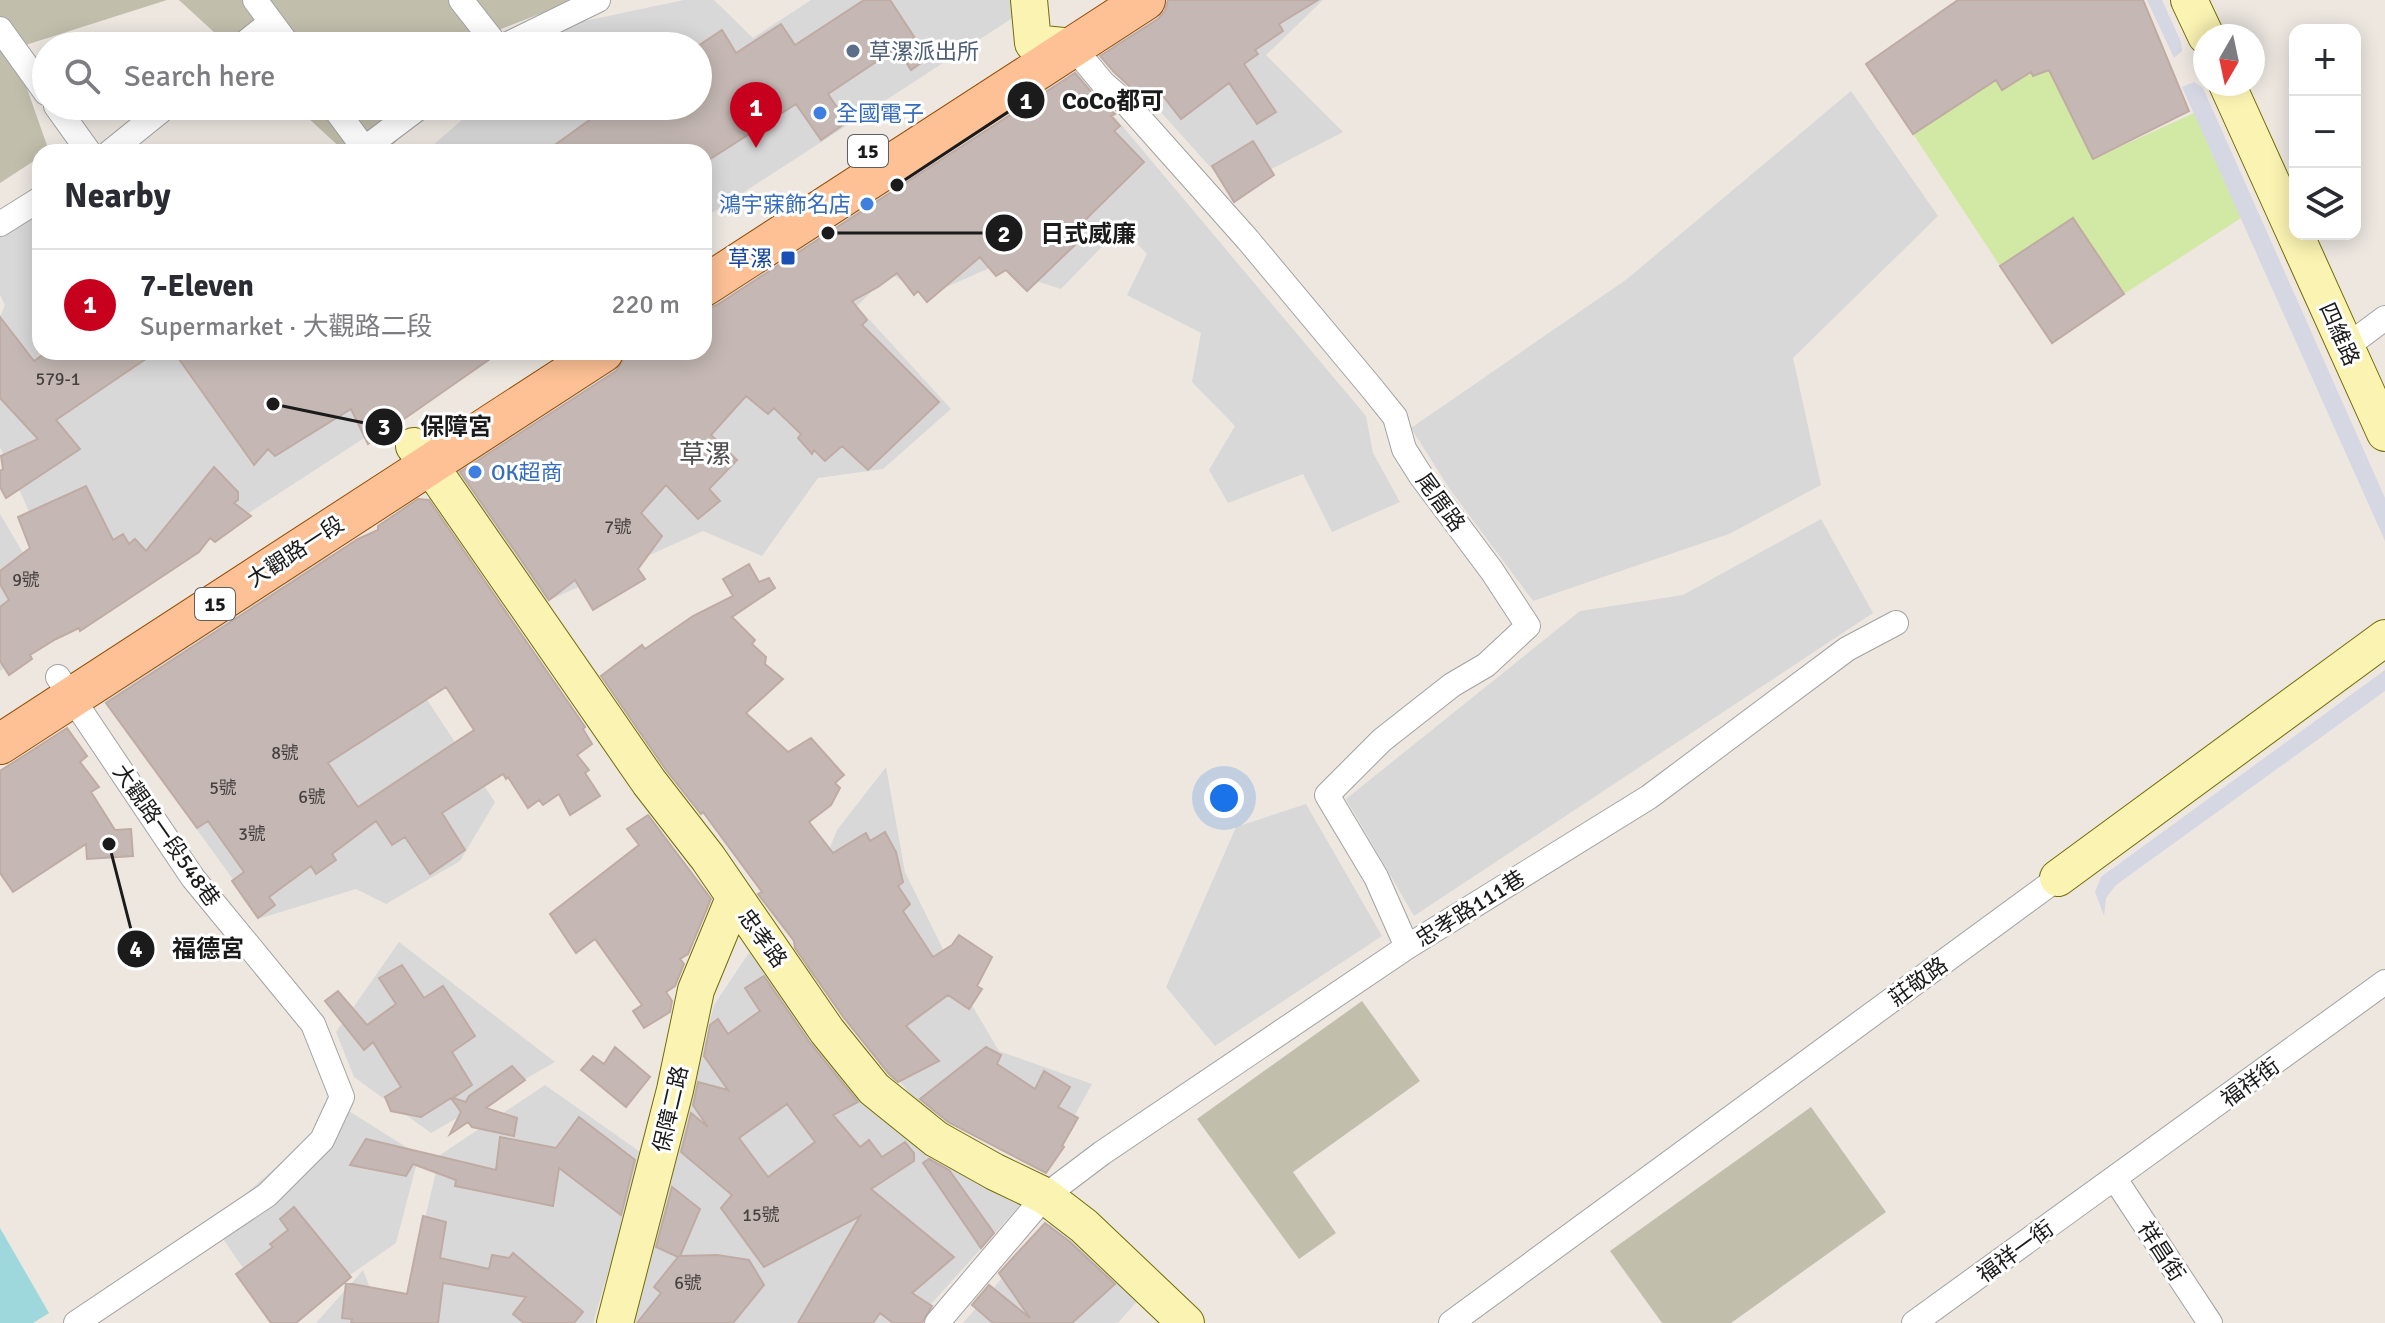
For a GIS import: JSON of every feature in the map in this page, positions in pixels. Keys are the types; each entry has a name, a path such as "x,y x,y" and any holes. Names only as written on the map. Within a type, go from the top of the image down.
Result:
{"main road":[{"name":"15","path":"712,254 1097,0"},
{"name":"15","path":"712,281 1145,0"},
{"name":"15","path":"422,455 551,360"},
{"name":"15","path":"422,455 589,360"},
{"name":"大觀路一段","path":"0,744 65,687 422,455"},
{"name":"大觀路一段","path":"0,714 65,687"}],"street":[{"path":"255,0 278,32"},
{"path":"461,0 486,32"},
{"path":"533,32 598,0"},
{"path":"1029,0 1033,43 1073,47"},
{"path":"2189,0 2200,24"},
{"path":"258,32 271,22"},
{"path":"0,29 32,74"},
{"name":"尾厝路","path":"1073,47 1248,240 1395,417 1404,449 1421,476 1492,571 1528,626 1486,665 1452,685 1382,740 1327,795 1376,877 1407,947"},
{"name":"四維路","path":"2232,96 2289,221"},
{"path":"66,120 83,144"},
{"path":"120,144 150,120"},
{"path":"342,120 358,144"},
{"path":"370,144 402,120"},
{"path":"0,224 32,204"},
{"name":"四維路","path":"2298,240 2385,433"},
{"path":"2346,347 2385,318"},
{"name":"忠孝路","path":"422,455 621,742 774,951 827,1031 874,1089 936,1139 1045,1196 1084,1226 1186,1323"},
{"name":"忠孝路111巷","path":"937,1323 1045,1196 1102,1153 1407,947 1649,797 1847,649 1896,623"},
{"name":"莊敬路","path":"1451,1323 2385,638"},
{"name":"大觀路一段548巷","path":"65,687 193,878 313,1024 342,1097 322,1140 267,1195 76,1323"},
{"name":"保障二路","path":"615,1323 672,1102 696,990 734,898"},
{"name":"福祥街","path":"2115,1179 2385,982"},
{"name":"福祥一街","path":"1914,1323 2115,1179"},
{"name":"祥昌街","path":"2115,1179 2210,1323"}],"shaded area":[{"path":"0,0 167,0 66,32 32,32 32,43 13,49 32,103 32,120 38,120 47,144 32,144 32,162 0,183"},
{"path":"179,0 576,0 498,32 214,32"},
{"path":"684,0 714,0 753,38 811,0 1013,0 1014,17 712,213 712,144 434,144 462,120 712,120 712,32 561,32 570,24"},
{"path":"1168,0 1323,0 1266,55 1343,132 1231,190 1149,99 1106,39"},
{"path":"2147,0 2162,0 2181,42 2182,51 2174,58"},
{"path":"1071,65 1366,416 1373,453 1400,502 1332,532 1303,474 1228,503 1209,470 1235,426 1192,382 1201,333 1127,295 1147,254 1121,227 1061,289 992,267 928,295 890,274 857,306 951,409 883,469 818,478 762,556 703,531 545,602 447,465 611,360 712,360 712,295"},
{"path":"2193,82 2193,96 2207,96 2385,498 2385,541 2182,87"},
{"path":"1851,91 1938,216 1793,358 1821,485 1729,534 1533,601 1449,488 1411,428 1627,279"},
{"path":"310,120 416,120 393,144 336,144"},
{"path":"32,204 32,360 485,360 79,623 0,447 0,317 5,305 0,295 0,230"},
{"path":"0,514 29,563 55,635 0,671"},
{"path":"1821,519 1873,613 1414,916 1346,799 1580,611 1683,595"},
{"path":"330,554 495,802 460,861 386,904 356,889 261,918 103,700"},
{"path":"2385,670 2385,691 2116,885 2106,898 2104,916 2095,892 2101,877"},
{"path":"886,767 905,872 963,990 999,1051 1092,1084 1045,1169 920,1106 807,969 794,937 837,830"},
{"path":"1306,804 1382,936 1215,1046 1166,987 1236,827"},
{"path":"399,942 555,1062 431,1133 354,1077 336,1032"},
{"path":"750,951 853,1092 1023,1202 914,1323 634,1323 714,1005"},
{"path":"1362,1001 1420,1081 1293,1172 1336,1233 1299,1259 1197,1119"},
{"path":"545,1085 643,1154 593,1323 400,1323 440,1155"},
{"path":"1811,1107 1886,1212 1731,1323 1662,1323 1610,1251"},
{"path":"344,1108 419,1155 396,1243 281,1323 212,1223"},
{"path":"1055,1217 1146,1291 1118,1323 963,1323"},
{"path":"363,1270 381,1316 400,1323 316,1323"}],"green space":[{"path":"2049,70 2093,159 2194,113 2241,218 2124,294 2073,218 2000,266 1913,134 1996,80 2031,72 2034,76"}],"water":[{"path":"0,1228 49,1313 33,1323 0,1323"}],"building":[{"path":"864,0 890,0 928,58 911,70 897,48 828,94 847,122 821,140 796,104 712,158 712,144 556,144 590,120 712,120 712,37 722,30 736,53 781,24 795,45"},
{"path":"1168,0 1318,0 1279,24 1283,31 1255,50 1258,54 1244,64 1276,112 1257,124 1229,83 1181,119 1156,87 1141,97 1114,72 1100,56 1158,19 1165,11"},
{"path":"1958,0 2143,0 2189,111 2093,159 2049,70 2033,76 2031,72 2002,90 1996,80 1913,134 1866,64"},
{"path":"1075,73 1115,114 1111,116 1120,126 1114,131 1144,162 1070,235 1078,242 1027,291 1006,270 996,276 980,257 927,302 918,291 914,295 897,273 852,301 867,320 862,325 939,402 868,470 842,446 825,461 814,450 812,454 798,438 801,434 774,408 768,414 746,396 711,435 737,460 709,489 720,501 698,519 666,485 641,513 662,536 638,569 645,579 593,610 575,580 549,600 460,472 616,371 623,360 712,360 712,307"},
{"path":"1253,141 1274,175 1234,202 1212,166"},
{"path":"2073,218 2124,294 2052,343 2000,266"},
{"path":"0,317 34,361 144,360 56,420 80,449 6,498 0,487 0,471 3,469 1,456 38,439 0,398"},
{"path":"180,360 489,360 368,444 351,409 275,456 268,449 254,465"},
{"path":"214,467 238,492 238,500 234,503 251,516 215,542 210,538 199,552 80,631 79,628 56,639 30,655 32,659 9,675 0,661 0,607 9,600 0,584 0,571 30,548 18,517 86,486 113,540 123,534 129,544 135,539 146,551"},
{"path":"418,499 429,500 585,727 583,729 592,744 577,755 589,770 585,773 600,796 570,815 559,794 543,805 539,800 528,808 503,774 442,813 465,850 430,874 405,837 392,845 376,821 332,854 336,860 316,874 311,866 269,897 275,905 258,918 232,881 244,872 208,821 197,828 106,703 358,539 378,530 378,526","holes":["446,687 474,730 358,807 328,763"]},
{"path":"749,564 759,582 769,578 775,588 732,617 755,640 752,644 766,657 765,664 783,679 746,713 788,752 811,738 844,775 835,783 840,788 831,805 809,822 833,853 866,833 870,841 885,832 896,852 903,882 898,886 910,904 903,911 933,957 952,945 959,935 992,957 977,986 982,989 969,1009 948,995 906,1026 939,1061 898,1082 844,1018 795,948 794,941 758,894 762,892 703,812 701,814 666,770 601,676 642,645 645,649 693,616 733,596 723,579"},
{"path":"67,728 87,756 80,762 99,787 91,792 115,830 131,829 133,856 87,859 86,844 13,892 0,873 0,771"},
{"path":"648,815 711,899 688,954 680,959 684,964 675,986 666,992 672,1001 670,1012 644,1028 633,1011 642,1005 595,939 576,953 550,914 639,845 627,829"},
{"path":"402,965 424,998 443,986 475,1036 452,1052 472,1085 453,1098 466,1102 469,1096 512,1066 525,1080 486,1108 517,1118 514,1136 472,1127 468,1122 450,1134 461,1112 451,1098 421,1117 391,1111 385,1097 401,1087 373,1042 364,1050 325,1001 338,991 367,1025 396,1004 379,978"},
{"path":"764,976 810,1043 858,1102 833,1115 860,1147 869,1140 882,1157 905,1142 914,1153 914,1161 871,1189 954,1257 912,1293 932,1306 922,1323 893,1323 880,1313 873,1323 798,1323 860,1216 764,1267 721,1208 732,1195 681,1152 691,1113 708,1127 693,1105 698,1082 728,1090 704,1056 710,1025 718,1019 728,1034 760,1011 745,988","holes":["787,1104 815,1142 768,1177 739,1138"]},
{"path":"615,1047 650,1077 626,1107 581,1070 593,1056 604,1064"},
{"path":"986,1047 1001,1055 997,1064 1035,1089 1044,1071 1070,1087 1058,1107 1078,1118 1064,1147 1046,1173 948,1122 920,1099"},
{"path":"579,1117 635,1160 621,1215 559,1168 553,1206 455,1186 456,1180 413,1164 406,1176 350,1165 366,1139 496,1170 500,1137 556,1148"},
{"path":"929,1159 949,1170 994,1233 981,1248 923,1163"},
{"path":"672,1187 700,1209 680,1256 717,1255 749,1260 764,1285 733,1323 637,1323 661,1293 654,1287 678,1257 656,1247"},
{"path":"294,1207 351,1277 296,1323 271,1323 236,1274 273,1247 270,1244 288,1230 280,1219"},
{"path":"423,1216 446,1222 440,1258 489,1269 492,1255 509,1258 513,1253 583,1312 574,1323 524,1323 513,1314 526,1297 443,1283 438,1323 351,1323 352,1319 342,1318 346,1283 407,1294"},
{"path":"1045,1223 1115,1284 1072,1323 993,1323 972,1305 989,1285 1030,1318 999,1273"}],"place":[{"name":"草漯派出所","path":"853,51"},
{"name":"全國電子","path":"820,113"},
{"name":"7-Eleven","path":"756,148"},
{"name":"CoCo都可","path":"897,185"},
{"name":"鴻宇寐飾名店","path":"867,204"},
{"name":"日式威廉","path":"828,233"},
{"name":"草漯","path":"788,258"},
{"name":"保障宮","path":"273,404"},
{"name":"OK超商","path":"475,472"},
{"name":"福德宮","path":"109,844"}],"district":[{"name":"草漯","path":"705,454"}]}
